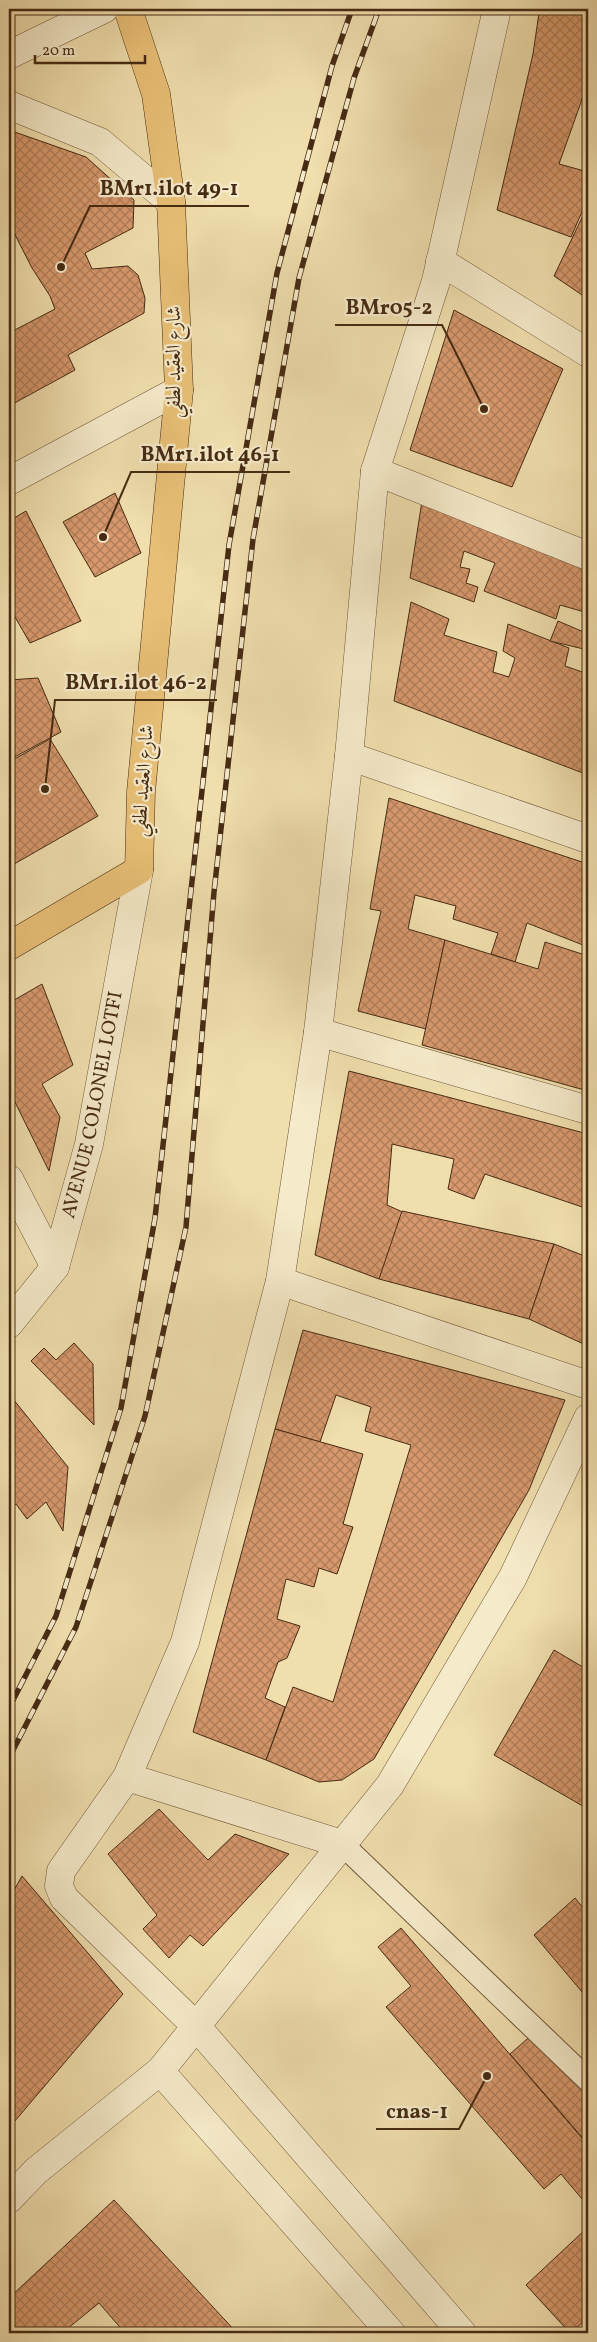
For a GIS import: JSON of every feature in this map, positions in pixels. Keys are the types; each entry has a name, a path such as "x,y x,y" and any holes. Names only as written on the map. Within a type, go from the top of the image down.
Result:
{"main road":[{"name":"شارع العقيد لطفي","path":"128,9 156,94 171,202 179,390 141,792 139,870"},
{"path":"9,946 139,870"}],"street":[{"path":"9,55 104,9"},
{"path":"462,2333 196,2026 64,1898 59,1886 61,1871 127,1777 185,1642 280,1281 318,1032 349,756 375,471 440,261 497,9"},
{"path":"9,105 100,142 171,202"},
{"path":"440,261 588,353"},
{"path":"9,481 179,390"},
{"path":"375,471 588,556"},
{"path":"349,756 588,839"},
{"name":"AVENUE COLONEL LOTFI","path":"9,1324 55,1267 89,1144 139,870"},
{"path":"318,1032 588,1110"},
{"path":"9,1179 55,1267"},
{"path":"280,1281 588,1385"},
{"path":"9,2199 36,2171 160,2071 390,1785 513,1577 588,1418"},
{"path":"127,1777 342,1844"},
{"path":"160,2071 391,2333"}],"lane":[{"path":"342,1844 588,2080"}],"building":[{"path":"548,9 588,9 588,92 585,91 559,164 588,172 588,198 571,237 497,210 533,54 539,13"},
{"path":"9,130 86,157 134,200 133,228 85,253 92,269 128,266 138,275 145,298 144,313 68,355 75,370 9,406 9,333 55,309 50,296 32,268 9,223"},
{"path":"588,205 588,299 554,276"},
{"path":"454,310 563,369 512,487 410,450"},
{"path":"115,493 141,553 95,577 63,522"},
{"path":"422,501 588,565 588,613 560,605 556,619 484,591 495,563 464,551 460,567 470,569 466,583 478,587 474,602 410,578"},
{"path":"26,511 81,621 30,643 11,610 9,612 9,521"},
{"path":"411,602 449,619 444,635 497,652 493,672 509,677 515,658 503,651 508,624 569,648 565,666 588,674 588,775 394,701"},
{"path":"558,621 586,633 588,626 588,650 550,641"},
{"path":"38,678 61,732 9,760 9,680"},
{"path":"50,739 98,816 9,867 9,762"},
{"path":"389,798 588,864 588,947 527,923 515,962 491,954 498,933 453,919 456,906 415,895 408,929 445,940 426,1029 358,1011 381,911 370,909"},
{"path":"445,940 538,969 545,942 588,956 588,1091 422,1045"},
{"path":"42,984 73,1065 42,1084 60,1117 49,1171 9,1090 9,1003"},
{"path":"349,1071 588,1134 588,1209 485,1174 474,1199 448,1189 454,1159 392,1144 387,1205 407,1214 379,1279 315,1255"},
{"path":"402,1211 554,1244 529,1319 379,1279"},
{"path":"554,1244 587,1257 588,1248 588,1346 529,1319"},
{"path":"303,1330 565,1400 529,1490 374,1759 342,1780 319,1782 266,1760 293,1687 333,1702 411,1445 365,1431 371,1407 336,1395 320,1442 275,1429"},
{"path":"74,1343 93,1364 94,1425 31,1361 44,1348 56,1360"},
{"path":"9,1394 68,1467 63,1531 46,1502 27,1519 16,1504 9,1511"},
{"path":"275,1429 363,1454 343,1524 353,1527 337,1574 319,1568 314,1587 286,1579 277,1619 300,1626 287,1658 278,1662 265,1698 285,1707 266,1760 193,1732"},
{"path":"554,1650 588,1670 588,1809 494,1755"},
{"path":"159,1809 208,1860 235,1834 289,1854 203,1946 190,1935 169,1958 143,1929 157,1915 108,1854"},
{"path":"22,1876 123,1994 14,2122 9,2116 9,1899"},
{"path":"575,1898 588,1914 588,1999 534,1935"},
{"path":"401,1928 588,2145 588,2206 561,2174 544,2189 386,2007 411,1986 378,1947"},
{"path":"534,2033 588,2096 588,2144 510,2054"},
{"path":"114,2200 237,2333 125,2333 99,2303 62,2333 9,2333 9,2298"},
{"path":"588,2227 588,2318 570,2333 526,2285"}],"railway":[{"path":"9,1708 56,1616 121,1408 155,1218 229,545 277,273 332,66 352,9"},
{"path":"9,1758 76,1627 145,1416 186,1227 214,892 253,539 299,278 354,78 379,9"}],"place":[{"name":"BMr1.ilot 49-1","path":"61,267"},
{"name":"BMr05-2","path":"484,409"},
{"name":"BMr1.ilot 46-1","path":"103,537"},
{"name":"BMr1.ilot 46-2","path":"45,789"},
{"name":"cnas-1","path":"487,2076"}]}
